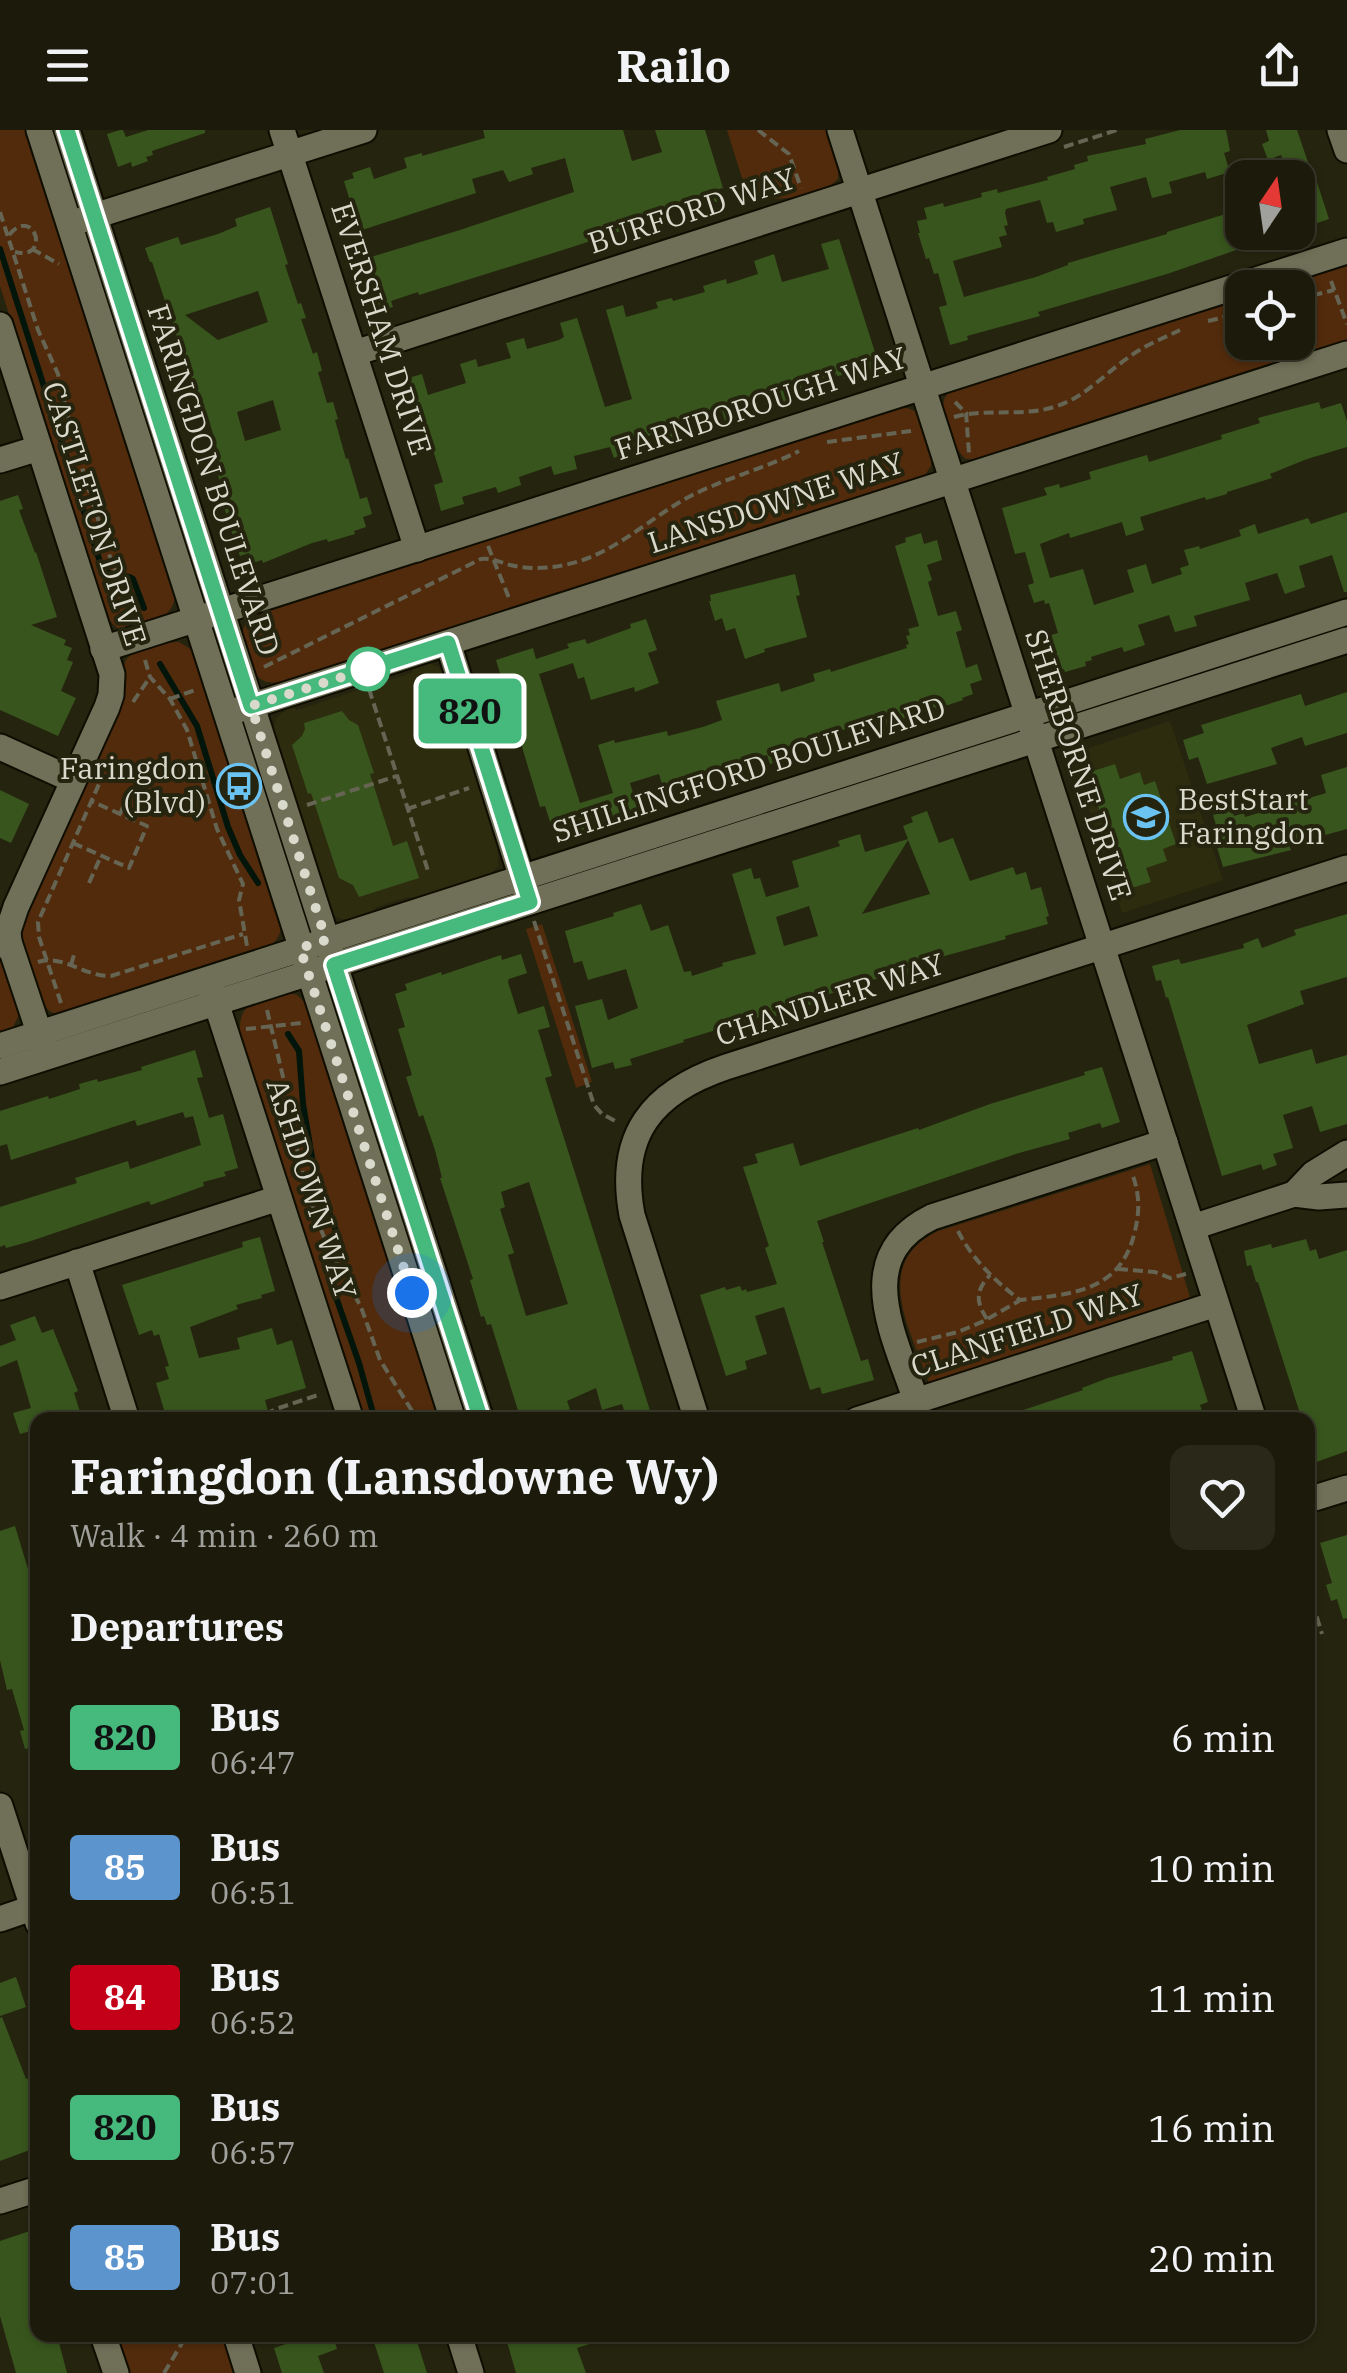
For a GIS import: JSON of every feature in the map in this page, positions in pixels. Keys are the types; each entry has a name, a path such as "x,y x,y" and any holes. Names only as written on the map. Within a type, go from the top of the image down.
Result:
{"street":[{"name":"FARINGDON BOULEVARD","path":"40,130 82,220 222,612 478,1412"},
{"name":"FARINGDON BOULEVARD","path":"67,130 82,220 196,620 450,1412"},
{"path":"82,220 286,142 364,130"},
{"name":"SHERBORNE DRIVE","path":"840,130 922,386 949,418 952,481 1251,1412"},
{"name":"BURFORD WAY","path":"355,353 1050,130"},
{"path":"1340,130 1347,150"},
{"name":"EVERSHAM DRIVE","path":"286,142 418,549"},
{"name":"FARNBOROUGH WAY","path":"103,649 1347,251"},
{"name":"CASTLETON DRIVE","path":"0,325 112,674 111,695 11,919 5,944"},
{"name":"LANSDOWNE WAY","path":"226,714 1347,354"},
{"path":"0,460 39,448"},
{"name":"SHILLINGFORD BOULEVARD","path":"0,1046 43,1046 304,961 326,940 1347,612"},
{"name":"SHILLINGFORD BOULEVARD","path":"304,961 334,965 532,912 1036,740 1347,640"},
{"path":"448,643 532,912"},
{"path":"0,748 73,780"},
{"name":"CHANDLER WAY","path":"694,1412 628,1194 631,1153 638,1133 663,1099 702,1075 1347,868"},
{"path":"5,944 18,968 43,1046"},
{"name":"SHILLINGFORD BOULEVARD","path":"0,1072 43,1046 68,1024 212,991"},
{"name":"ASHDOWN WAY","path":"212,991 347,1412"},
{"path":"916,1401 882,1286 896,1246 918,1224 950,1210 1165,1142"},
{"path":"1294,1194 1313,1174 1347,1153"},
{"path":"1193,1226 1294,1194 1347,1195"},
{"path":"0,1287 280,1198"},
{"path":"77,1262 124,1412"},
{"name":"CLANFIELD WAY","path":"882,1412 1216,1304"},
{"path":"434,1361 459,1352"},
{"path":"1315,1498 1347,1488"},
{"path":"0,1806 30,1894"},
{"path":"0,1918 30,1913"},
{"path":"0,2201 30,2192"},
{"path":"106,2342 116,2373"},
{"path":"238,2342 248,2373"},
{"path":"461,2342 471,2373"}],"path":[{"path":"758,130 792,159 807,208"},
{"path":"0,212 38,330 58,374 82,469 150,677 176,697 221,841 243,884 239,900 250,955"},
{"path":"8,238 12,230 22,225 36,235 31,252 19,254 12,249"},
{"path":"1315,295 1334,290"},
{"path":"1202,322 1225,317"},
{"path":"817,444 906,432 966,414 1030,412 1058,406 1079,396 1138,350 1182,330"},
{"path":"960,405 968,426"},
{"path":"242,677 476,561 492,558 508,565 534,568 575,563 598,554 694,495 806,448"},
{"path":"74,472 82,469"},
{"path":"482,528 518,621"},
{"path":"129,708 150,677"},
{"path":"176,697 216,685"},
{"path":"369,689 429,874"},
{"path":"187,780 200,776"},
{"path":"303,806 397,776"},
{"path":"68,1024 38,922 100,782"},
{"path":"408,808 472,788"},
{"path":"120,814 130,791"},
{"path":"73,843 129,868 147,826 92,801"},
{"path":"89,883 101,856"},
{"path":"532,912 594,1105 602,1114 638,1133"},
{"path":"18,968 46,959 98,976 111,976 243,934"},
{"path":"71,965 74,955"},
{"path":"263,998 316,1218 361,1307 384,1367 411,1412"},
{"path":"226,1034 304,1022"},
{"path":"898,1348 958,1332 1020,1300 1080,1291 1118,1269 1131,1246 1139,1209 1138,1190 1125,1154"},
{"path":"950,1210 964,1244 990,1275 1020,1300"},
{"path":"1118,1269 1155,1272 1170,1278 1204,1268"},
{"path":"986,1319 977,1296 990,1275"},
{"path":"269,1412 321,1394"},
{"path":"1315,1611 1322,1634"},
{"path":"164,2373 183,2342"}],"shaded area":[{"path":"0,130 28,130 176,593 169,611 145,624 117,628 106,617 0,286"},
{"path":"727,130 827,130 838,179 808,195 749,200"},
{"path":"1347,264 1347,340 1315,350 1315,274"},
{"path":"1225,303 1225,360 1285,360 980,459 966,459 957,449 944,415 948,393"},
{"path":"907,408 915,411 921,422 931,455 931,466 925,475 914,480 287,681 262,680 245,655 242,633 253,616"},
{"path":"179,642 195,652 282,922 279,934 267,948 55,1013 43,1003 21,926 121,700 126,660 143,649"},
{"path":"430,663 439,667 444,676 499,848 498,866 490,875 421,899 408,897 376,907 371,915 338,918 329,910 272,732 276,718 291,706 297,710 411,673 414,667"},
{"name":"BestStart Faringdon","path":"1170,721 1223,880 1122,913 1071,754"},
{"path":"542,924 592,1082 576,1088 526,929"},
{"path":"0,962 19,1015 12,1029 0,1034"},
{"path":"285,992 297,995 307,1004 439,1412 361,1412 240,1036 242,1016 258,1001"},
{"path":"1150,1164 1190,1297 929,1383 901,1300 905,1261 917,1245 938,1231"},
{"path":"119,2342 224,2342 235,2373 129,2373"}],"building":[{"path":"123,130 126,137 148,130 205,133 152,151 153,155 146,157 148,161 118,167 107,134"},
{"path":"483,130 623,130 632,161 662,152 655,130 705,130 723,188 719,189 722,200 689,210 687,205 656,215 658,219 566,249 419,295 418,292 391,301 393,307 376,312 365,273 375,270 371,257 574,192 565,158 531,168 533,174 509,182 503,170 472,179 476,193 359,231 344,181 354,178 352,173 370,167 374,179 407,168 404,158 485,138"},
{"path":"1180,130 1226,130 1230,151 1224,153 1225,174 1207,179 1205,172 1169,182 1172,193 1152,198 1146,177 1110,187 1117,210 1083,219 1084,224 1056,232 1053,222 1047,223 1040,200 1006,209 1007,235 999,237 1002,247 953,261 964,297 1225,214 1225,250 1236,250 1038,312 1040,316 967,336 968,340 950,345 939,307 947,305 938,273 934,274 929,258 926,259 918,233 917,221 927,219 924,208 943,203 944,207 982,197 981,193 997,189 998,193 1048,180 1047,177 1088,161 1087,156 1146,144 1145,139"},
{"path":"1266,130 1297,130 1307,160 1283,160 1281,155 1268,160 1262,144 1269,141"},
{"path":"1315,176 1329,219 1315,224"},
{"path":"270,207 288,264 285,265 306,318 301,319 313,354 317,352 327,403 333,402 346,459 360,499 367,497 372,514 363,517 366,527 354,531 355,534 312,543 263,563 252,563 249,553 240,556 234,540 213,458 219,455 209,420 201,423 177,337 145,248 178,237 181,245 218,234 237,226 235,219","holes":["258,291 268,322 218,340 185,315","273,400 281,430 245,441 237,412"]},
{"path":"839,239 880,368 844,379 837,374 801,385 804,398 781,405 777,393 744,403 747,415 725,421 722,411 689,422 693,433 669,440 666,430 633,441 636,450 614,458 610,447 574,456 577,469 554,475 551,466 519,477 521,485 498,493 496,487 462,497 464,504 441,511 434,485 443,482 429,437 425,439 419,423 414,425 405,379 422,374 428,395 466,383 460,364 476,359 478,367 511,358 506,343 524,338 527,349 559,340 564,337 560,323 577,318 605,407 632,399 606,310 623,305 626,317 658,308 656,302 705,292 703,286 726,279 727,284 758,274 754,261 774,254 782,282 829,269 821,244"},
{"path":"1319,402 1321,409 1341,403 1347,421 1347,447 1307,459 1270,474 1272,478 1227,494 1140,517 1144,530 1126,536 1122,522 1070,538 1069,533 1040,544 1050,578 1083,569 1094,605 1134,592 1127,570 1146,564 1152,584 1182,574 1180,568 1189,565 1184,550 1241,536 1239,530 1255,524 1258,534 1308,518 1311,524 1347,512 1347,592 1332,555 1299,566 1305,587 1285,594 1277,573 1245,583 1250,600 1194,616 1197,626 1175,632 1169,615 1138,625 1145,645 1124,652 1122,647 1091,657 1086,666 1055,672 1044,637 1058,633 1049,603 1034,603 1028,585 1034,583 1025,552 1015,554 1002,508 1047,495 1044,488 1059,484 1060,488 1091,479 1089,472 1147,455 1149,462 1222,439 1221,435 1260,423 1258,418"},
{"path":"18,495 23,509 19,510 57,617 31,625 66,640 64,645 72,648 67,660 73,662 61,691 76,698 58,736 0,710 0,501"},
{"path":"921,533 924,544 937,540 942,560 927,565 932,580 928,582 938,616 956,611 962,630 956,632 966,668 977,664 982,680 970,684 973,694 871,731 868,722 788,747 791,758 770,764 767,755 707,772 709,781 688,787 687,784 664,791 659,774 630,783 638,810 558,837 545,806 540,807 496,660 533,648 536,659 569,648 567,644 585,639 587,644 646,619 657,650 648,653 659,683 591,700 584,677 578,679 573,663 539,674 580,803 613,793 598,745 703,727 722,720 716,701 779,683 781,692 815,681 813,674 907,648 908,629 919,626 895,546"},
{"path":"795,574 800,595 796,596 807,637 764,649 765,652 745,659 735,628 726,631 722,618 715,621 710,595"},
{"path":"1347,692 1347,733 1305,746 1302,737 1271,748 1277,764 1207,784 1198,757 1189,760 1183,740 1204,733 1201,725 1301,694 1305,706"},
{"path":"342,711 358,725 393,846 407,841 419,878 359,897 353,885 339,878 292,745 302,736 304,723"},
{"path":"1115,764 1120,779 1140,772 1144,785 1155,781 1176,844 1163,849 1167,861 1146,868 1151,882 1125,890 1087,773"},
{"path":"1347,767 1347,829 1289,845 1291,850 1223,867 1217,847 1222,845 1213,815 1232,810 1234,816 1244,813 1245,817 1326,793 1321,775"},
{"path":"0,790 29,804 11,843 0,838"},
{"path":"927,811 939,843 953,838 970,881 1013,867 1016,875 1026,872 1031,890 1041,887 1048,924 912,965 914,972 899,977 897,972 817,998 818,1002 778,1016 760,1021 759,1017 683,1040 630,1059 632,1065 615,1069 613,1062 592,1068 575,1006 602,999 608,1020 638,1008 626,969 588,980 582,961 574,963 565,931 641,904 651,931 668,925 684,972 691,971 692,976 723,966 722,963 756,954 732,874 751,868 754,879 760,878 766,897 799,887 792,861 840,846 838,841 860,834 865,852 908,839 903,826 913,822 911,817","holes":["908,840 930,894 862,914","809,906 818,936 784,946 776,917"]},
{"path":"1347,914 1347,977 1300,991 1304,1004 1247,1025 1259,1064 1312,1049 1316,1064 1347,1055 1347,1124 1320,1132 1312,1106 1283,1115 1293,1148 1273,1154 1277,1165 1263,1170 1261,1164 1222,1176 1168,997 1161,980 1156,981 1152,966 1179,959 1181,964 1244,948 1243,944 1258,938 1262,948 1296,935 1294,930"},
{"path":"521,954 527,973 508,982 518,1014 544,1006 550,1027 538,1030 552,1076 545,1078 650,1412 624,1412 622,1404 602,1410 596,1388 567,1401 570,1409 566,1412 518,1412 491,1324 487,1325 481,1317 435,1150 406,1077 412,1075 398,1029 405,1027 395,994 407,990 405,984 501,955 502,960","holes":["529,1182 568,1304 526,1316 508,1255 514,1253 500,1209 505,1207 501,1192"]},
{"path":"195,1050 203,1077 197,1078 209,1118 223,1114 238,1168 203,1182 204,1186 151,1205 149,1201 28,1242 0,1247 0,1207 77,1183 75,1178 128,1161 130,1169 201,1145 193,1116 185,1118 183,1112 137,1126 135,1120 11,1160 7,1144 0,1146 0,1111 80,1089 79,1084 142,1070 141,1067"},
{"path":"1102,1067 1120,1122 1102,1128 1100,1123 1068,1133 1070,1139 817,1221 861,1361 868,1359 874,1380 822,1394 820,1387 810,1390 784,1307 755,1316 767,1354 745,1361 747,1369 726,1376 700,1295 725,1287 726,1290 740,1286 747,1292 777,1284 743,1167 758,1163 755,1154 793,1143 800,1166"},
{"path":"260,1237 275,1291 190,1327 199,1358 240,1349 237,1338 272,1328 277,1345 292,1340 306,1388 265,1400 268,1412 165,1412 156,1383 169,1379 165,1367 169,1366 159,1334 154,1336 152,1330 139,1335 122,1285 243,1247 242,1242"},
{"path":"1306,1239 1310,1251 1316,1249 1319,1259 1347,1250 1347,1451 1315,1462 1315,1412 1299,1412 1258,1282 1251,1265 1247,1266 1244,1251 1271,1244 1272,1248"},
{"path":"35,1316 42,1333 53,1329 78,1391 74,1393 80,1412 30,1412 30,1431 20,1434 13,1413 31,1408 17,1360 0,1367 0,1346 16,1340 10,1325"},
{"path":"1192,1351 1208,1402 1200,1405 1202,1412 1018,1412 1108,1378 1173,1360 1172,1357"},
{"path":"15,1526 30,1576 30,1751 25,1749 20,1731 24,1730 12,1689 7,1690 0,1660 0,1531"},
{"path":"1347,1535 1347,1618 1343,1619 1337,1599 1331,1601 1326,1585 1332,1583 1320,1543"},
{"path":"16,1977 26,2007 0,2016 0,1983"},
{"path":"0,2018 26,2079 30,2078 30,2150 0,2161"},
{"path":"30,2231 30,2342 59,2342 67,2373 16,2373 0,2316 0,2241"},
{"path":"292,2342 335,2342 337,2349 318,2356 324,2373 282,2373 274,2348"},
{"path":"374,2342 417,2342 427,2373 384,2373"},
{"path":"507,2342 596,2342 577,2348 586,2373 516,2373"}],"waterway":[{"path":"0,249 102,568 133,579 144,608"},
{"path":"160,664 197,726 228,827 258,883"},
{"path":"288,1034 299,1051 315,1175 342,1247 330,1267 329,1277 373,1412"}],"bus line":[{"name":"820","path":"67,130 251,706 448,643 530,902 334,965 478,1412"}],"place":[{"name":"Faringdon (Blvd)","path":"239,786"},
{"name":"BestStart Faringdon","path":"1146,817"}],"route":[{"path":"368,669 380,665 251,706 326,940 300,948 412,1293"}]}
